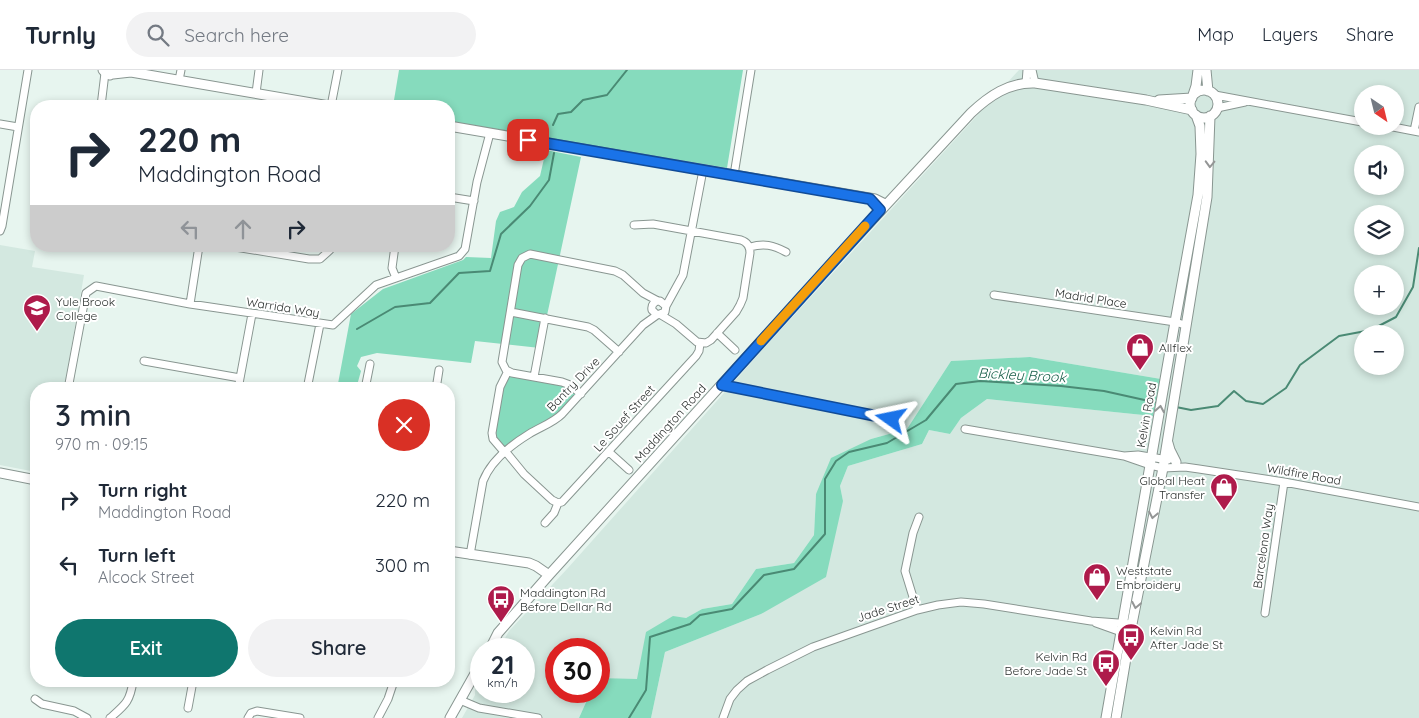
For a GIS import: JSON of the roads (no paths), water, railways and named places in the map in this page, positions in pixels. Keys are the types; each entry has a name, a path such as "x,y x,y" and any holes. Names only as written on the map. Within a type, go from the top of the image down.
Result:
{"main road":[{"path":"1198,70 1196,86 1190,102 1194,112 1203,117 1210,116 1217,108 1217,99 1211,93 1206,70"},
{"path":"107,72 129,71 256,93 279,100"},
{"name":"Maddington Road","path":"496,638 547,578 883,207 984,100 998,91 1030,83 1146,100 1194,112"},
{"path":"1193,96 1200,91 1211,93"},
{"name":"Maddington Road","path":"1146,100 1193,96"},
{"name":"Kelvin Road","path":"1106,718 1163,464 1185,325 1201,154 1200,126 1194,112"},
{"name":"Kelvin Road","path":"1128,623 1151,461 1175,322 1207,196 1210,116"},
{"path":"455,127 870,199 876,198 883,207"},
{"path":"1167,437 1170,450 1180,464"},
{"path":"0,473 30,477"},
{"path":"455,552 529,564 536,566 547,578"},
{"name":"Kelvin Road","path":"1116,718 1122,684 1126,634"},
{"path":"450,718 470,683"},
{"path":"1110,695 1115,686 1122,684"}],"street":[{"path":"0,232 28,70"},
{"path":"179,80 181,70"},
{"path":"256,93 259,70"},
{"path":"331,100 338,70"},
{"path":"734,175 751,70"},
{"path":"1027,70 1030,83"},
{"path":"1030,83 1032,70"},
{"path":"102,100 107,72"},
{"path":"1211,93 1247,102 1354,121"},
{"path":"1217,108 1247,102"},
{"path":"1404,129 1417,131 1419,107"},
{"path":"0,124 18,127"},
{"name":"Warrida Way","path":"69,382 86,293 96,286 190,304 332,325 376,285 459,256 465,249 490,133"},
{"path":"662,304 675,290 683,275 703,170"},
{"path":"455,198 474,201"},
{"path":"634,225 653,224 741,240 745,241 750,247 740,305 736,312 708,342 700,343 676,324 655,312 643,293"},
{"path":"750,247 768,244 786,252"},
{"path":"190,304 198,252"},
{"path":"278,252 309,259 320,259 328,252"},
{"path":"394,252 392,268 396,278"},
{"path":"581,394 570,385 508,371 504,367 502,362 518,265 522,258 530,254 608,268 623,275 643,293 662,304 676,324"},
{"name":"Madrid Place","path":"994,295 1185,325"},
{"path":"655,312 654,303 662,304"},
{"path":"655,312 665,312 662,304"},
{"path":"511,312 588,327 619,352"},
{"name":"Bantry Drive","path":"470,555 483,481 487,471 494,462 529,434 558,418 655,312"},
{"path":"239,382 252,314"},
{"path":"534,377 545,318"},
{"path":"309,382 320,324"},
{"path":"717,333 735,350"},
{"name":"Le Souef Street","path":"545,523 554,512 558,502 566,499 696,356 700,343"},
{"path":"144,361 240,378"},
{"path":"366,382 370,364"},
{"path":"437,382 439,370"},
{"path":"508,371 500,387 492,433 494,439 524,474 552,500 558,502"},
{"path":"722,385 891,419"},
{"name":"Wildfire Road","path":"965,429 1163,464 1180,464 1419,507"},
{"path":"609,452 629,470"},
{"name":"Barcelona Way","path":"1265,613 1284,482"},
{"path":"917,610 905,571 913,533 919,517"},
{"name":"Jade Street","path":"723,718 730,699 748,681 813,647 938,604 984,604 1091,621 1128,623"},
{"name":"Jade Street","path":"1091,621 1126,634"},
{"path":"110,718 128,702 132,687"},
{"path":"188,708 192,687"},
{"path":"378,718 392,687"},
{"path":"35,699 42,704 74,711 87,718"},
{"path":"460,700 479,708 538,718"},
{"path":"248,718 251,713 257,711 300,718"}],"waterway":[{"path":"553,125 558,114 571,112 583,100 607,95 627,70"},
{"path":"357,329 395,307 430,303 459,273 490,271 501,234 530,206 549,180 554,153"},
{"name":"Bickley Brook","path":"1176,407 1191,410 1218,406 1234,391 1246,401 1263,404 1286,388 1300,365 1339,336 1371,330 1396,317 1413,287 1419,248"},
{"name":"Bickley Brook","path":"629,718 646,690 650,637 690,624 700,615 732,609 764,575 794,569 825,534 825,479 836,461 849,452 887,443 926,420 956,384 980,381 1061,386 1104,391 1158,403"}],"place":[{"name":"Yule Brook College","path":"37,332"},
{"name":"Allflex","path":"1140,371"},
{"name":"Global Heat Transfer","path":"1224,511"},
{"name":"Weststate Embroidery","path":"1097,601"},
{"name":"Maddington Rd Before Dellar Rd","path":"501,623"},
{"name":"Kelvin Rd After Jade St","path":"1131,661"},
{"name":"Kelvin Rd Before Jade St","path":"1106,687"}]}
